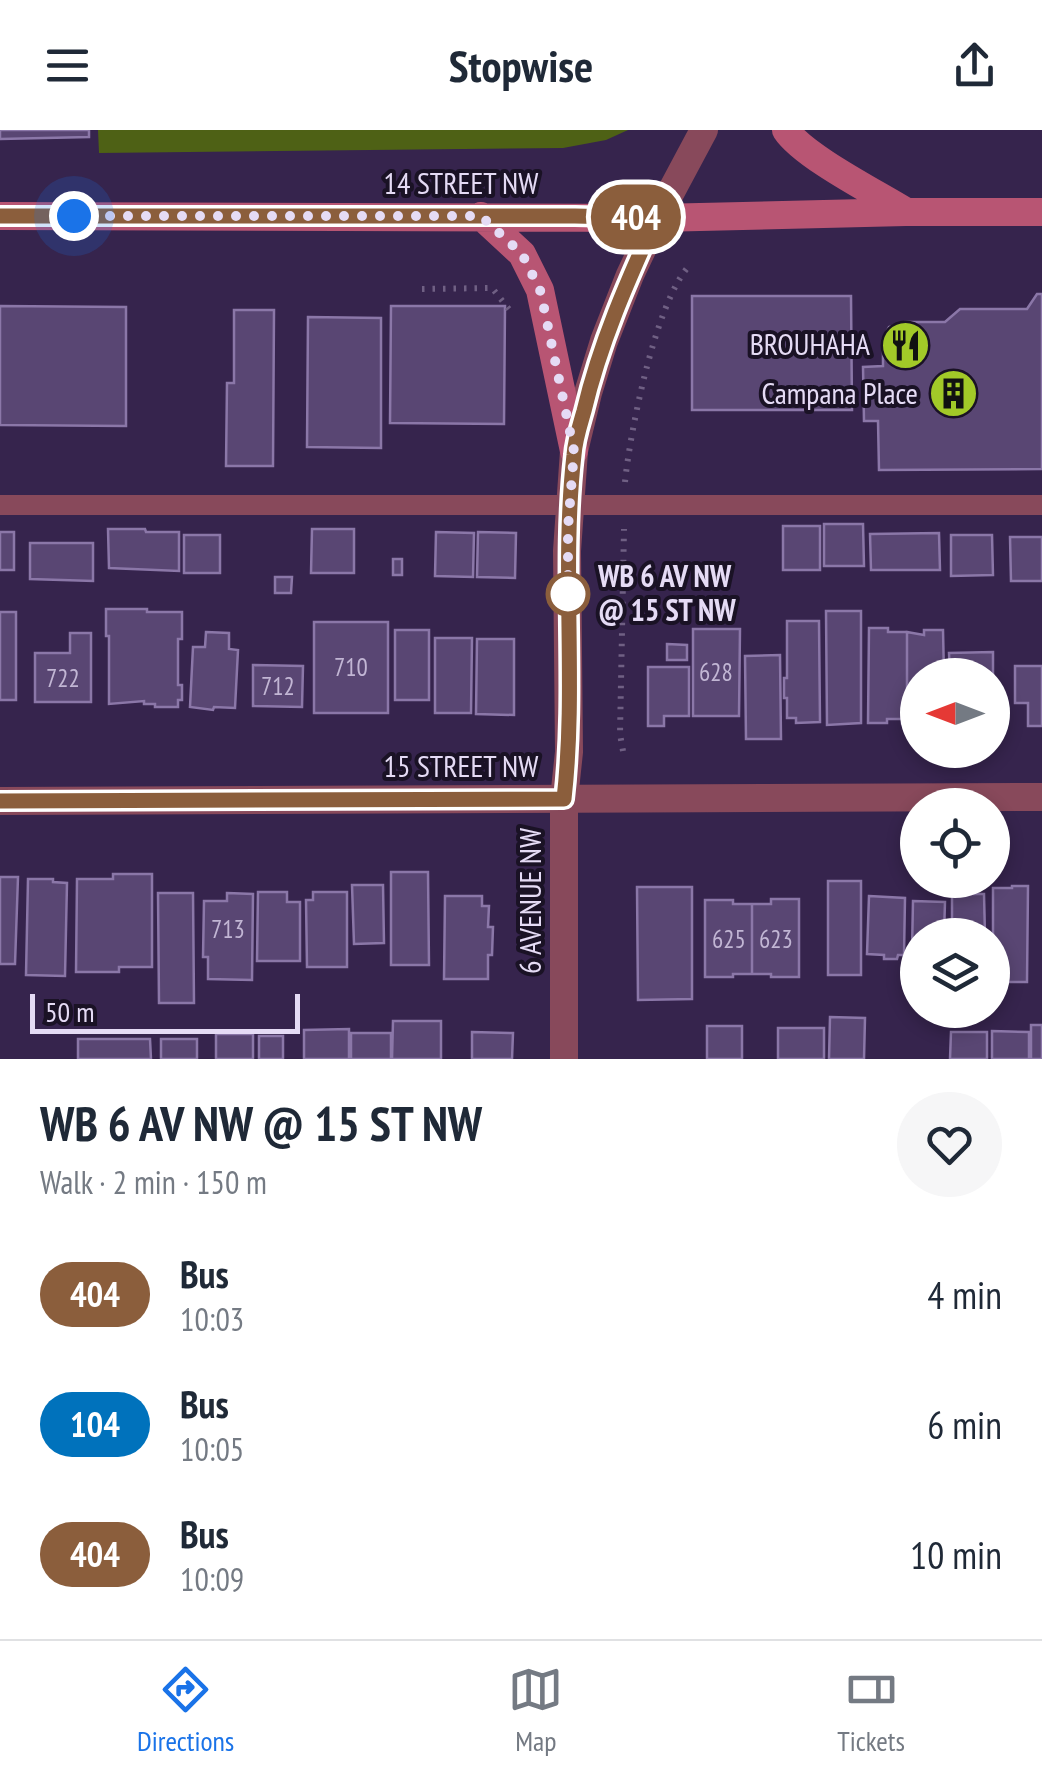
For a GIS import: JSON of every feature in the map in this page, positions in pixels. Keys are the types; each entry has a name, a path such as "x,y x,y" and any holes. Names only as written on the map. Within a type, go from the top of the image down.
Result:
{"main road":[{"path":"786,130 807,151 906,212"},
{"name":"14 STREET NW","path":"0,216 656,218 1042,212"},
{"path":"481,216 522,254 540,290 574,451"}],"street":[{"name":"6 AVENUE NW","path":"564,1059 564,799 569,752 569,504 574,451 604,341 630,275 704,130"},
{"name":"15 STREET NW","path":"0,801 1042,797"}],"lane":[{"path":"0,505 1042,504"}],"path":[{"path":"422,289 492,288 519,322"}],"green space":[{"path":"98,130 628,130 606,140 563,148 99,153"}],"building":[{"path":"0,130 89,130 89,137 0,139"},
{"name":"Campana Place","path":"1037,294 1042,294 1042,469 879,470 878,421 864,421 863,367 883,366 883,339 889,327 905,322 945,322 960,309 1027,309"},
{"path":"692,296 851,296 852,410 692,410"},
{"path":"0,306 126,307 126,426 0,425"},
{"path":"391,306 505,306 504,424 390,423"},
{"path":"234,310 274,310 273,466 226,466 227,383 234,383"},
{"path":"308,317 381,318 381,448 307,447"},
{"path":"824,524 863,524 864,566 824,566"},
{"path":"783,526 820,526 820,570 783,570"},
{"path":"108,529 179,532 179,571 109,568"},
{"path":"312,529 354,529 354,573 311,573"},
{"path":"0,532 14,532 14,570 0,570"},
{"path":"436,532 474,533 473,577 435,576"},
{"path":"478,532 516,533 515,578 477,577"},
{"path":"939,533 940,570 871,570 870,534"},
{"path":"184,535 220,535 220,573 184,573"},
{"path":"951,535 992,535 993,575 951,576"},
{"path":"1010,537 1042,537 1042,581 1011,581"},
{"path":"30,543 93,543 93,581 30,579"},
{"path":"393,559 402,559 402,575 393,575"},
{"path":"275,577 292,577 291,593 275,593"},
{"path":"106,609 182,612 178,685 182,685 182,700 178,700 178,707 155,707 144,701 109,704"},
{"path":"826,611 861,611 861,723 827,725"},
{"path":"0,612 16,612 16,700 0,700"},
{"path":"787,621 819,621 820,722 796,723 796,718 787,718"},
{"path":"314,622 388,622 388,713 314,713"},
{"path":"869,628 907,632 907,658 900,658 900,719 868,723"},
{"path":"693,629 740,629 739,716 693,716"},
{"path":"395,630 429,630 429,700 395,700"},
{"path":"924,630 943,630 944,658 907,658 907,632 924,635"},
{"path":"206,632 229,633 229,649 238,650 235,708 190,707 193,647 205,647"},
{"path":"70,633 91,633 91,702 35,702 35,653 70,653"},
{"path":"435,638 472,638 471,713 435,713"},
{"path":"477,639 514,639 514,715 476,714"},
{"path":"667,644 687,645 687,660 667,660"},
{"path":"993,652 993,658 949,658 949,653"},
{"path":"780,655 781,739 746,739 745,656"},
{"path":"253,665 303,666 302,707 253,706"},
{"path":"1015,666 1042,666 1042,726 1028,726 1028,703 1015,703"},
{"path":"648,667 689,667 689,716 664,716 664,726 648,726"},
{"path":"391,872 428,872 429,965 391,965"},
{"path":"113,874 152,874 152,967 76,972 77,879 113,879"},
{"path":"0,877 18,877 15,964 0,964"},
{"path":"28,879 67,883 65,976 26,975"},
{"path":"828,881 861,881 861,975 828,975"},
{"path":"352,885 383,885 384,943 354,944"},
{"path":"1028,886 1027,982 1010,982 1010,918 993,918 993,898 1010,898 1012,888"},
{"path":"637,887 692,887 692,999 638,1000"},
{"path":"258,892 287,892 287,902 300,902 300,961 257,961"},
{"path":"313,892 347,892 347,967 307,967 306,900 313,900"},
{"path":"158,893 193,893 194,1003 159,1003"},
{"path":"227,893 253,894 252,980 208,979 208,957 203,957 204,901 227,901"},
{"path":"445,896 482,896 482,906 489,906 488,927 493,927 488,979 444,979"},
{"path":"869,896 905,898 905,918 900,918 900,955 897,959 884,959 884,955 867,954"},
{"path":"952,898 984,898 985,918 952,918"},
{"path":"771,899 799,899 799,977 752,974 752,904 771,904"},
{"path":"705,900 752,904 752,974 705,977"},
{"path":"913,901 945,902 945,918 913,918"},
{"path":"830,1017 865,1018 864,1059 829,1059"},
{"path":"393,1021 441,1021 441,1059 392,1059"},
{"path":"1031,1025 1042,1025 1042,1059 1031,1059"},
{"path":"707,1026 742,1026 742,1059 707,1059"},
{"path":"778,1028 824,1028 824,1059 778,1059"},
{"path":"349,1029 349,1059 304,1059 304,1030"},
{"path":"992,1031 1029,1032 1029,1059 992,1059"},
{"path":"472,1032 513,1033 512,1059 472,1059"},
{"path":"951,1032 987,1032 987,1059 950,1059"},
{"path":"351,1033 391,1033 391,1059 351,1059"},
{"path":"216,1034 253,1034 253,1059 216,1059"},
{"path":"259,1036 283,1036 283,1059 259,1059"},
{"path":"78,1039 150,1039 151,1059 78,1059"},
{"path":"161,1039 197,1039 197,1059 161,1059"}],"bus line":[{"name":"404","path":"0,216 656,218 604,341 574,451 568,551 569,752 564,799 0,801"}],"place":[{"name":"BROUHAHA","path":"905,345"},
{"name":"Campana Place","path":"953,394"},
{"name":"WB 6 AV NW @ 15 ST NW","path":"568,594"}],"route":[{"path":"74,216 481,216 522,254 540,290 574,451 568,594"}]}
